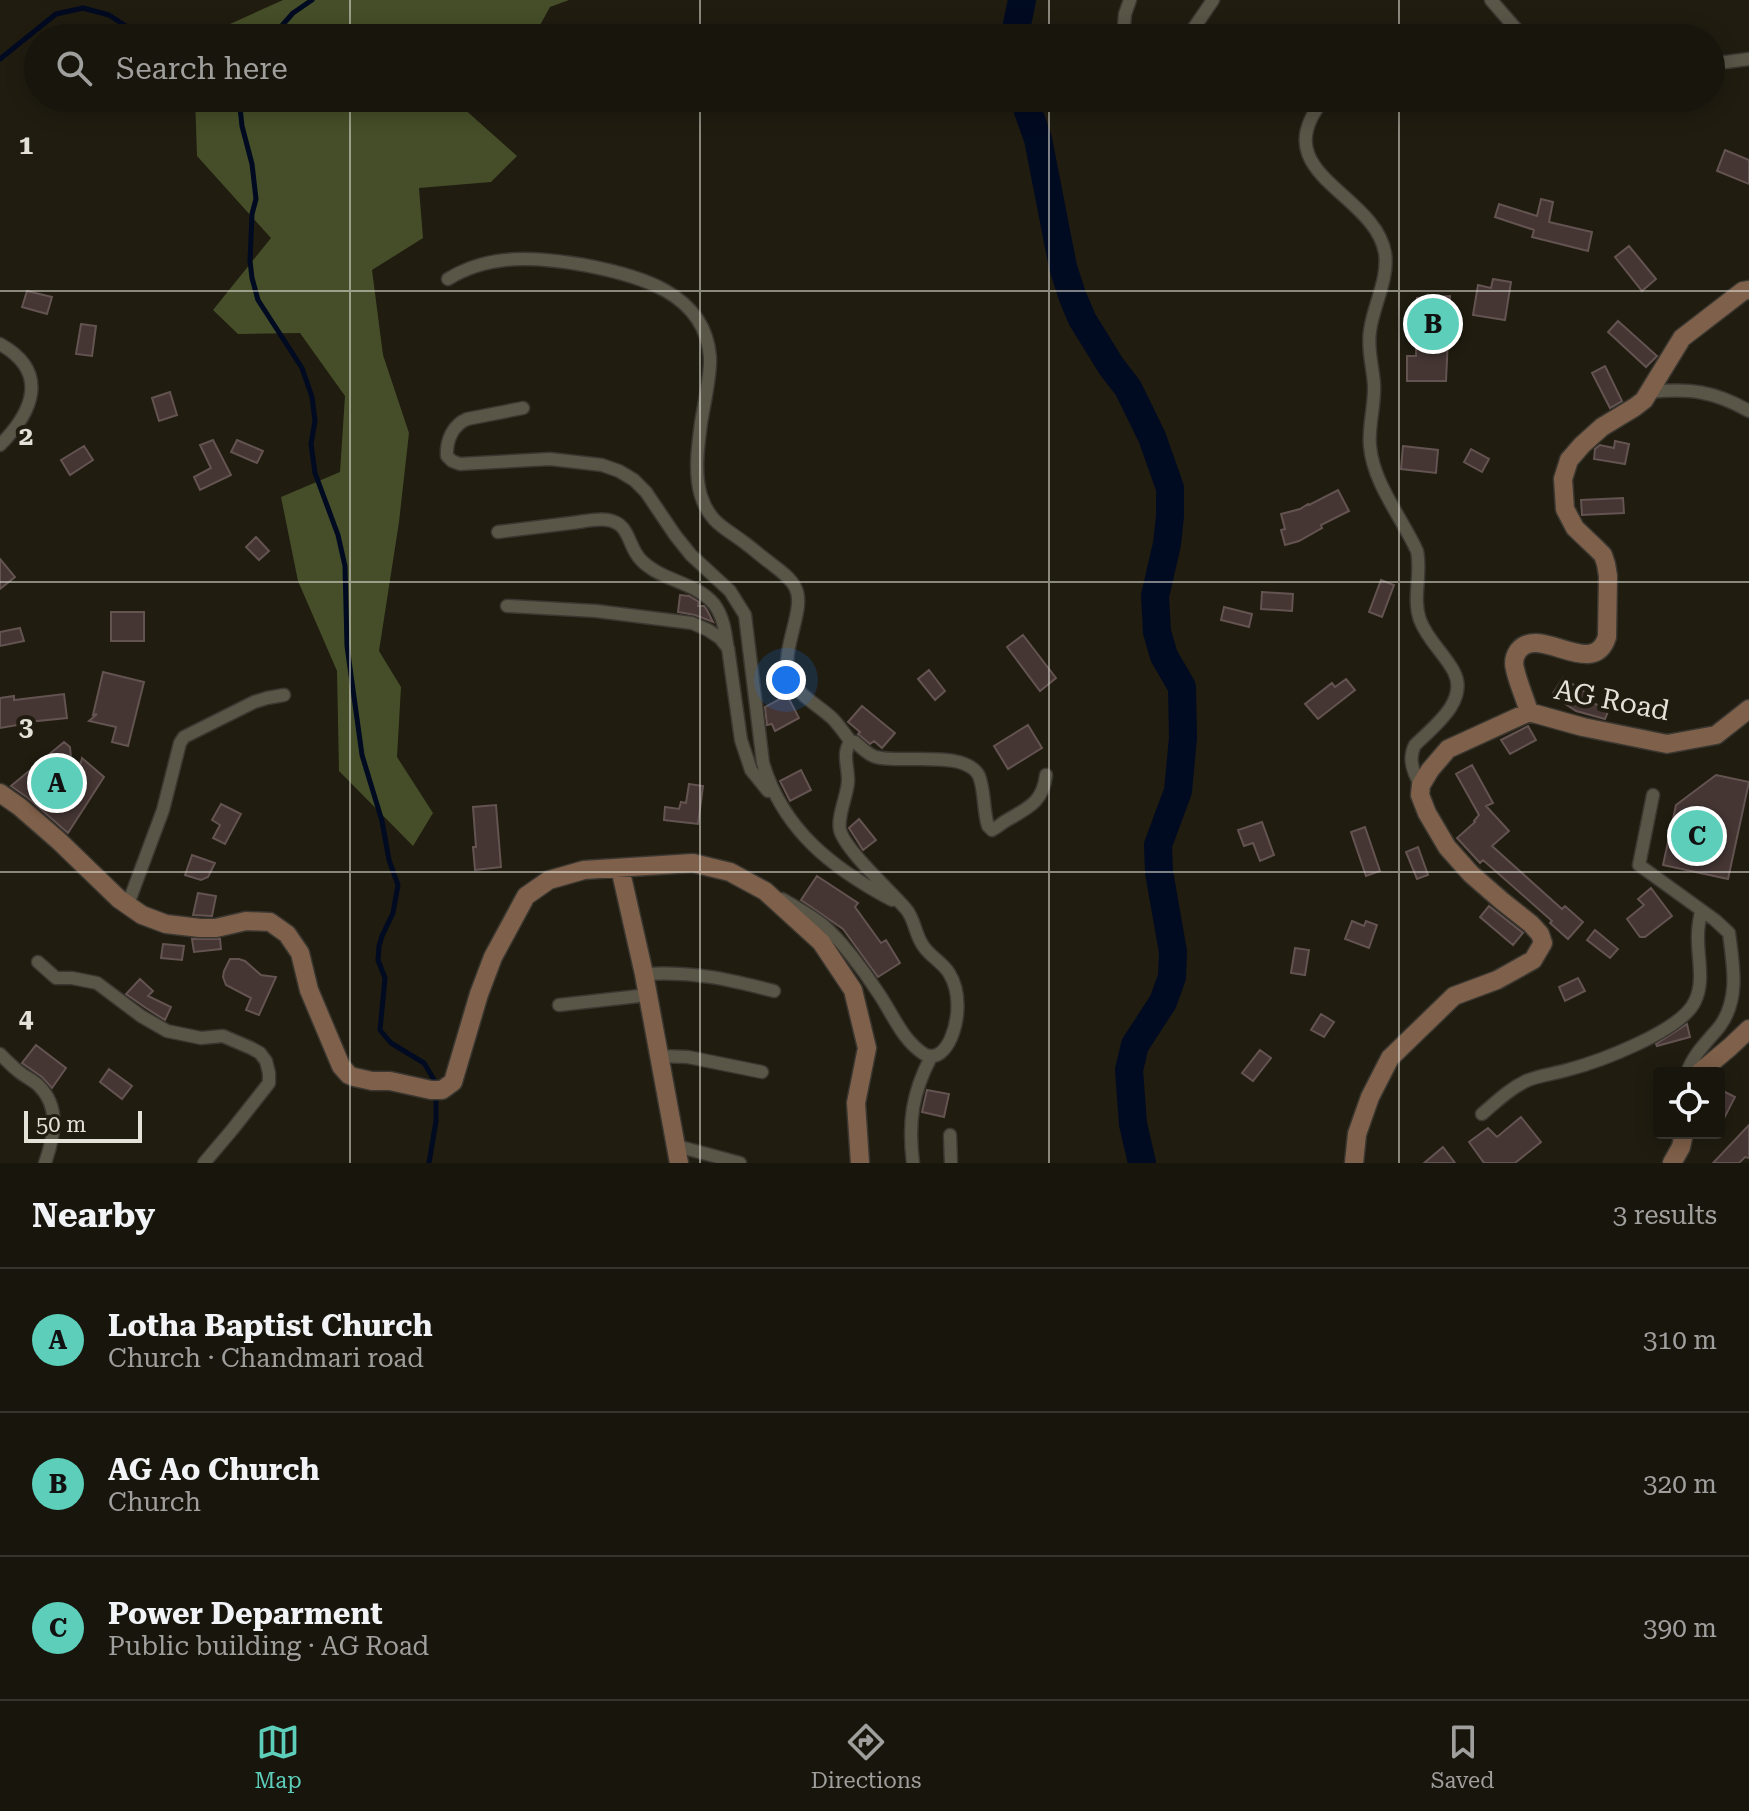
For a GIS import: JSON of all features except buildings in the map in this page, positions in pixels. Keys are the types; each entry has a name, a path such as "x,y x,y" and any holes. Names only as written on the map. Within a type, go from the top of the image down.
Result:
{"main road":[{"path":"1529,712 1514,668 1514,658 1520,648 1536,642 1584,655 1604,646 1607,637 1606,564 1603,555 1575,528 1565,509 1563,479 1569,460 1602,427 1635,407 1650,392 1682,338 1743,291 1749,290"},
{"name":"AG Road","path":"1421,785 1448,749 1529,712 1583,727 1667,744 1716,735 1749,709"},
{"path":"1354,1163 1361,1122 1390,1058 1454,996 1497,980 1533,960 1543,943 1531,924 1471,874 1447,847 1427,813 1420,795 1421,785"},
{"path":"0,793 59,841 119,899 142,915 166,924 200,928 216,928 246,921 270,922 287,934 300,953 309,990 341,1066 349,1075 431,1090 442,1090 453,1082 493,957 526,896 549,880 584,870 693,863 730,872 765,891 821,942 853,990 867,1048 856,1103 860,1163"},
{"path":"620,868 644,974 678,1155"},
{"path":"1706,1067 1749,1029"},
{"path":"1672,1163 1683,1139"}],"street":[{"path":"1124,24 1130,0"},
{"path":"1197,24 1213,0"},
{"path":"1491,0 1512,24"},
{"path":"1725,62 1749,59"},
{"path":"1315,112 1306,132 1307,148 1313,164 1326,181 1370,223 1379,235 1385,255 1369,331 1374,387 1370,445 1373,466 1417,551 1420,564 1416,601 1419,617 1433,644 1454,672 1458,690 1450,708 1412,751 1414,775 1421,785"},
{"path":"448,279 465,269 499,261 529,258 556,261 617,271 654,283 689,308 703,330 710,359 698,446 700,493 714,521 780,570 795,586 799,607 787,664 790,677 802,693 838,724 851,742 875,757 951,761 974,770 981,783 988,826 992,830 1031,806 1045,787 1046,775"},
{"path":"0,344 26,365 31,396 26,413 16,429 0,445"},
{"path":"1650,392 1702,391 1749,411"},
{"path":"523,408 460,422 449,439 447,456 460,464 550,459 602,465 634,480 646,492 683,545 730,591 745,615 763,763 769,783 786,812"},
{"path":"498,532 602,519 620,525 643,562 706,595 722,618 741,740 751,770 806,840 837,867 902,905"},
{"path":"507,606 596,611 692,623 720,638 728,648"},
{"path":"128,904 163,810 184,737 254,702 284,695"},
{"path":"851,742 847,746 848,780 840,829 851,849 908,910 922,946 950,973 957,999 955,1027 948,1043 943,1051 931,1057 915,1093 910,1139 913,1163"},
{"path":"1653,795 1639,865 1729,933 1734,977 1731,1006 1690,1067"},
{"path":"765,891 802,911 835,936 878,991 900,1030 915,1048 931,1057"},
{"path":"1482,1114 1526,1081 1614,1054 1669,1027 1685,1014 1695,1003 1699,988 1701,910"},
{"path":"38,962 56,978 97,983 167,1031 201,1038 223,1036 260,1053 266,1061 269,1083 204,1163"},
{"path":"644,974 701,974 774,991"},
{"path":"559,1005 648,995"},
{"path":"0,1054 37,1084 50,1099 54,1114 45,1163"},
{"path":"660,1056 688,1057 762,1072"},
{"path":"950,1135 951,1163"},
{"path":"678,1155 740,1163"}],"green space":[{"path":"283,0 569,0 550,7 541,24 230,24"},
{"path":"195,112 468,112 517,156 491,182 419,188 423,238 372,270 383,355 409,433 379,651 401,687 397,757 433,813 413,846 339,771 337,671 298,581 281,497 340,472 345,396 300,333 238,334 213,310 271,238 197,156"}],"waterway":[{"path":"283,24 312,0"},
{"path":"1017,24 1022,0"},
{"path":"44,24 56,14 83,8 109,15 123,24"},
{"path":"0,59 24,40"},
{"path":"240,112 256,199 252,214 252,278 258,300 302,368 312,397 315,421 311,444 315,473 338,535 345,566 347,646 362,755 398,885 393,913 379,946 378,960 385,978 380,1030 391,1043 424,1063 436,1083 436,1121 429,1163"},
{"path":"1028,112 1038,139 1063,267 1072,295 1082,319 1128,388 1152,437 1170,488 1167,544 1155,596 1157,632 1164,656 1182,687 1183,738 1178,791 1158,845 1159,872 1173,952 1172,977 1163,1002 1135,1045 1129,1070 1133,1124 1142,1163"}],"place":[{"name":"AG Ao Church","path":"1433,324"},
{"name":"Lotha Baptist Church","path":"57,783"},
{"name":"Power Deparment","path":"1697,836"}]}
